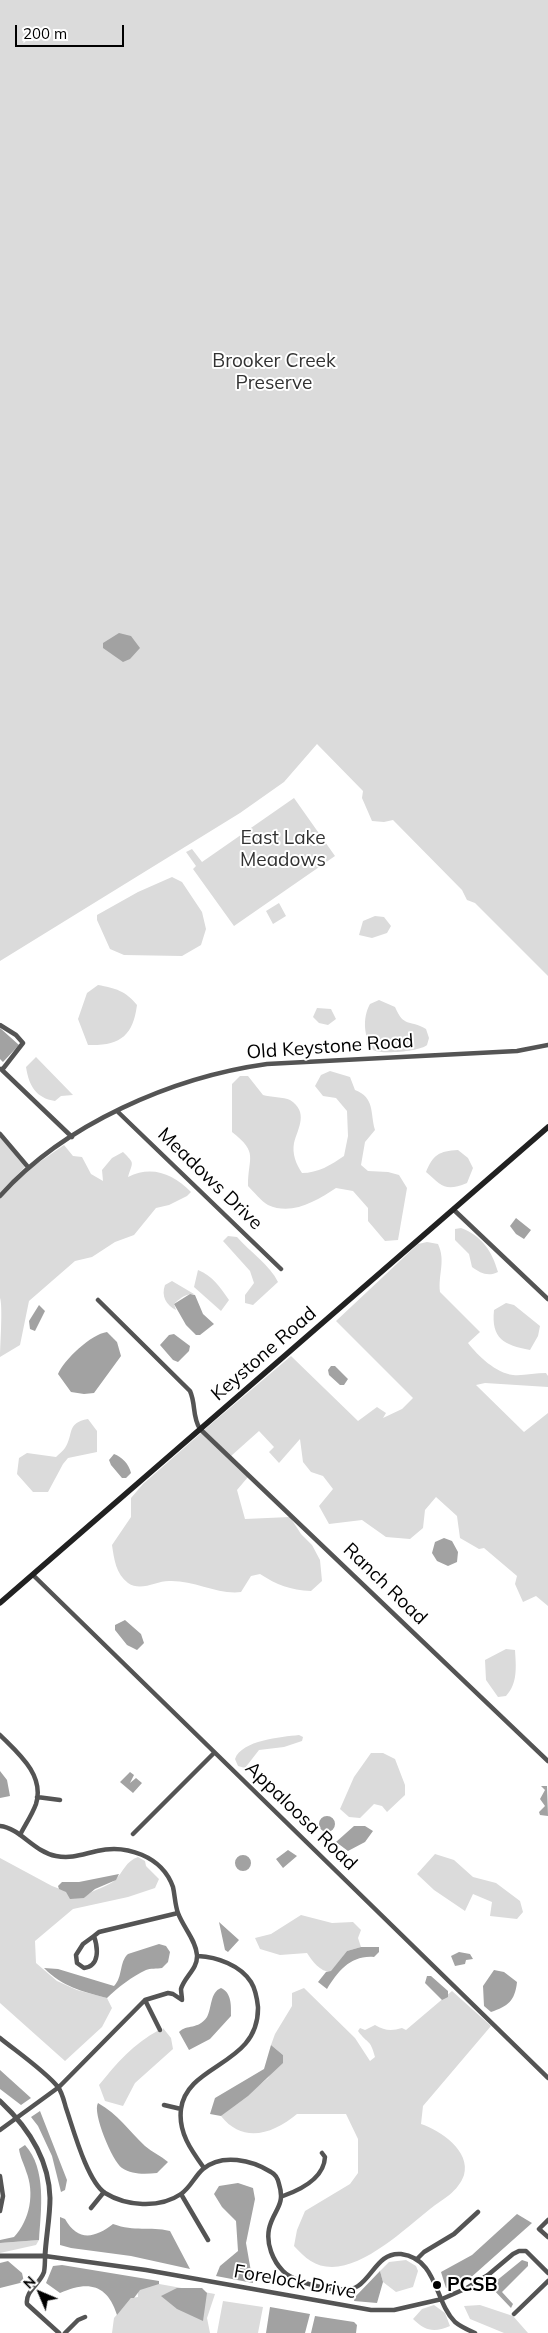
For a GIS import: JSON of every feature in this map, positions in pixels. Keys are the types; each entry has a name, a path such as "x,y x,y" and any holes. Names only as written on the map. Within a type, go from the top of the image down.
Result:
{"main road":[{"name":"Keystone Road","path":"0,1603 548,1127"}],"street":[{"path":"0,1025 16,1035 23,1043 1,1069 72,1136"},
{"name":"Old Keystone Road","path":"0,1196 28,1167 72,1136 117,1111 190,1080 237,1068 312,1061 517,1051 548,1045"},
{"name":"Meadows Drive","path":"117,1111 281,1269"},
{"path":"0,1134 28,1167"},
{"path":"454,1210 548,1299"},
{"path":"98,1300 190,1391 194,1400 195,1421 200,1430"},
{"name":"Ranch Road","path":"200,1430 548,1761"},
{"name":"Appaloosa Road","path":"32,1576 548,2078"},
{"path":"0,1736 29,1765 35,1780 36,1804 20,1835"},
{"path":"133,1834 214,1753"},
{"path":"36,1797 60,1800"},
{"path":"0,1826 5,1826 20,1835 42,1852 56,1856 76,1858 118,1848 134,1851 150,1859 161,1869 172,1886 178,1913 198,1956 181,1989 182,2000 174,1994 168,1993 145,2000 59,2087 0,2130"},
{"path":"94,1936 97,1950 95,1962 91,1966 84,1968 78,1963 76,1955 83,1944 94,1936 100,1932 178,1913"},
{"path":"198,1956 232,1965 247,1976 257,1996 258,2018 245,2043 226,2062 203,2074 195,2082 181,2109 184,2137 204,2168"},
{"path":"145,2000 160,2030"},
{"path":"0,2038 59,2087 86,2165 104,2192 126,2202 153,2204 181,2194 204,2168 220,2160 235,2159 259,2167 272,2172 278,2180 283,2196 269,2231 270,2248 273,2257 283,2272 306,2284 348,2290 359,2286 376,2263 388,2257 400,2254 417,2259 429,2270 454,2321 475,2333"},
{"path":"0,2101 30,2133 44,2164 50,2197 44,2271 28,2294 26,2301 59,2333"},
{"path":"164,2105 181,2109"},
{"path":"283,2196 298,2190 319,2174 325,2162 325,2157 322,2153"},
{"path":"0,2176 3,2196 0,2211"},
{"path":"91,2208 104,2192"},
{"path":"181,2194 208,2240"},
{"path":"417,2259 424,2252 454,2234 478,2212"},
{"path":"548,2220 539,2229 548,2237"},
{"name":"Forelock Drive","path":"44,2256 146,2270 372,2310 394,2310 442,2299 467,2288 488,2275 519,2251 526,2251 548,2273"},
{"path":"0,2256 44,2256"},
{"path":"514,2314 548,2282"},
{"path":"65,2333 85,2316"}],"green space":[{"name":"Brooker Creek Preserve","path":"0,0 548,0 548,976 475,903 467,900 462,890 393,820 384,822 372,821 362,798 363,791 317,744 284,782 240,813 0,961"},
{"name":"East Lake Meadows","path":"294,798 335,856 234,926 193,869 196,866 186,852 192,849 202,862"},
{"path":"172,877 182,882 202,912 206,929 201,945 182,956 124,955 110,949 97,920 97,915 138,892"},
{"path":"279,903 286,916 273,924 266,911"},
{"path":"375,916 384,917 391,926 387,933 372,938 359,935 363,921"},
{"path":"98,985 120,991 129,996 137,1005 132,1024 123,1037 109,1044 88,1045 78,1019 87,993"},
{"path":"379,1000 395,1007 404,1021 426,1029 429,1038 427,1045 401,1052 373,1050 366,1034 365,1022 370,1004"},
{"path":"317,1008 331,1009 336,1019 328,1025 319,1023 313,1017"},
{"path":"36,1057 73,1095 61,1096 55,1101 43,1097 34,1090 26,1067"},
{"path":"330,1071 350,1077 355,1090 366,1097 371,1106 375,1130 365,1142 361,1165 368,1171 388,1172 399,1175 407,1188 398,1240 385,1241 368,1221 368,1208 353,1191 336,1188 312,1202 286,1209 268,1205 248,1186 249,1151 246,1145 232,1132 232,1084 240,1076 248,1076 263,1095 287,1099 296,1105 301,1115 301,1120 294,1143 294,1155 302,1173 308,1173 324,1168 344,1156 348,1136 347,1111 336,1098 323,1096 315,1086 321,1075"},
{"path":"0,1137 25,1167 0,1193"},
{"path":"64,1145 73,1156 82,1157 91,1174 103,1181 102,1170 112,1158 123,1152 132,1163 128,1177 145,1172 162,1173 177,1180 191,1192 169,1205 156,1208 134,1235 115,1242 92,1257 75,1261 29,1301 20,1345 0,1357 0,1199 28,1170"},
{"path":"458,1150 468,1158 473,1168 467,1183 454,1187 444,1186 426,1172 437,1155 446,1151"},
{"path":"461,1228 475,1235 485,1245 493,1257 498,1272 484,1274 472,1267 469,1254 455,1240 455,1229"},
{"path":"228,1236 237,1237 265,1264 278,1282 253,1305 245,1303 245,1295 254,1283 250,1271 223,1241"},
{"path":"427,1242 438,1244 440,1250 442,1262 440,1292 480,1332 468,1343 472,1348 488,1363 507,1374 546,1373 548,1376 548,1387 485,1383 476,1385 524,1432 548,1413 548,1606 536,1596 523,1602 515,1584 517,1576 484,1548 479,1549 460,1538 457,1516 436,1497 425,1510 423,1528 410,1539 386,1537 362,1520 329,1524 319,1506 333,1489 323,1476 311,1472 303,1462 300,1439 279,1463 269,1452 274,1447 259,1431 231,1456 204,1430 291,1356 358,1421 377,1407 386,1413 383,1418 402,1409 413,1398 336,1321 418,1244"},
{"path":"198,1270 212,1279 229,1300 221,1311 194,1287"},
{"path":"172,1281 194,1294 185,1295 178,1300 174,1304 176,1310 167,1303 164,1296 165,1285"},
{"path":"506,1303 514,1305 540,1326 538,1336 530,1350 506,1343 497,1334 494,1310"},
{"path":"88,1419 97,1431 97,1452 68,1458 48,1492 33,1492 17,1474 19,1458 27,1453 56,1457 68,1443 73,1426"},
{"path":"201,1433 248,1477 237,1490 245,1519 290,1517 301,1534 312,1545 320,1560 322,1581 311,1591 284,1586 260,1574 251,1576 241,1592 224,1591 178,1581 164,1581 138,1586 128,1583 118,1571 112,1545 131,1517 131,1498 143,1484"},
{"path":"506,1649 515,1650 516,1663 513,1686 506,1696 498,1697 486,1680 485,1660"},
{"path":"299,1735 303,1737 302,1741 284,1747 259,1750 245,1768 238,1766 235,1759 245,1748 263,1741"},
{"path":"371,1753 383,1753 395,1759 405,1785 405,1795 387,1812 382,1806 374,1804 360,1818 349,1817 340,1809 354,1777"},
{"path":"435,1854 454,1860 473,1877 496,1883 520,1901 523,1912 517,1919 490,1916 492,1902 473,1894 465,1911 434,1890 417,1874"},
{"path":"138,1857 145,1861 146,1866 159,1879 155,1888 128,1897 73,1909 35,1941 36,1963 57,1981 77,1990 107,1998 112,2008 102,2027 65,2061 0,2003 0,1858 52,1886 84,1898 113,1882 128,1864"},
{"path":"301,1915 332,1923 353,1922 361,1930 358,1938 361,1947 347,1951 331,1972 320,1968 307,1953 280,1955 260,1949 255,1938 271,1934"},
{"path":"304,1988 355,2038 370,2061 375,2057 370,2044 358,2031 360,2028 365,2030 375,2025 385,2029 402,2028 406,2030 452,1991 491,2026 423,2106 421,2124 445,2136 463,2158 465,2166 464,2175 458,2186 450,2195 384,2246 358,2261 332,2267 326,2267 311,2261 294,2246 297,2230 305,2211 350,2184 358,2173 358,2139 346,2114 297,2114 278,2127 258,2133 248,2133 239,2130 230,2125 221,2116 268,2078 283,2055 271,2045 275,2034 292,2006 292,1993"},
{"path":"163,2028 171,2038 173,2049 135,2083 123,2106 105,2101 99,2085 133,2048 150,2035 159,2030 160,2032 163,2031"},
{"path":"39,2240 36,2245 0,2253 0,2243"},
{"path":"406,2260 416,2266 418,2271 413,2287 396,2292 383,2282 380,2271 389,2262"},
{"path":"137,2280 215,2294 207,2318 210,2333 112,2333 114,2318 131,2298 138,2297"},
{"path":"223,2301 263,2307 258,2333 217,2333"},
{"path":"434,2305 445,2313 450,2326 439,2330 430,2330 413,2319 422,2309"},
{"path":"480,2305 513,2316 528,2333 504,2333 470,2319 464,2306"}],"shaded area":[{"path":"119,633 131,636 140,648 130,659 123,662 103,648 103,643"},
{"path":"0,1028 19,1045 3,1062 0,1059"},
{"path":"516,1218 531,1230 524,1239 516,1234 510,1226"},
{"path":"190,1294 195,1295 203,1314 214,1324 200,1335 196,1335 186,1325 174,1304"},
{"path":"39,1305 45,1311 35,1331 30,1329 29,1321"},
{"path":"107,1332 117,1342 121,1356 94,1393 71,1392 58,1374 61,1368 86,1342 93,1337"},
{"path":"174,1334 190,1346 189,1351 178,1362 173,1360 160,1345 169,1335"},
{"path":"331,1366 335,1366 348,1379 344,1385 340,1385 329,1375 328,1370"},
{"path":"114,1454 120,1457 129,1467 131,1473 126,1478 122,1478 111,1465 109,1460"},
{"path":"444,1538 452,1541 458,1552 457,1562 448,1566 437,1561 432,1553 435,1542"},
{"path":"125,1620 141,1634 144,1643 137,1650 127,1645 115,1630 115,1625"},
{"path":"0,1771 7,1780 10,1796 0,1798"},
{"path":"130,1772 134,1775 130,1783 136,1778 142,1783 133,1793 120,1782"},
{"path":"541,1786 547,1786 548,1816 540,1815 539,1812 545,1806 540,1799 545,1790"},
{"path":"327,1816 335,1824 327,1832 319,1824"},
{"path":"354,1826 365,1826 373,1831 365,1842 348,1851 336,1842"},
{"path":"288,1850 297,1856 283,1868 276,1859"},
{"path":"243,1855 251,1863 243,1871 235,1863"},
{"path":"119,1874 116,1880 95,1889 84,1898 70,1899 66,1892 59,1889 58,1886 62,1882 79,1882"},
{"path":"219,1922 239,1940 228,1952 225,1950"},
{"path":"159,1944 166,1946 170,1952 168,1962 162,1968 148,1969 136,1976 120,1986 107,1998 65,1984 44,1968 58,1969 114,1986 119,1978 123,1961 128,1954"},
{"path":"361,1947 379,1947 379,1952 374,1957 358,1959 346,1966 327,1989 318,1982 326,1972 331,1971 347,1951"},
{"path":"459,1952 470,1954 473,1959 466,1960 465,1964 455,1966 451,1956"},
{"path":"494,1970 504,1972 517,1982 510,2002 491,2012 484,2006 483,1986"},
{"path":"427,1976 431,1976 448,1991 448,1997 442,2000 425,1983"},
{"path":"221,1988 229,1996 231,2016 210,2039 189,2050 179,2032 204,2021 209,2013 215,1993"},
{"path":"271,2045 283,2055 283,2063 248,2096 221,2116 210,2114 215,2098 264,2069"},
{"path":"0,2070 31,2098 21,2105 0,2089"},
{"path":"98,2103 117,2117 145,2146 168,2162 157,2173 130,2172 118,2164 108,2147 100,2126"},
{"path":"40,2111 67,2180 65,2190 61,2192 52,2156 38,2126 31,2117"},
{"path":"25,2145 37,2166 40,2178 39,2240 0,2243 0,2240 14,2237 24,2223 27,2214 30,2197 29,2179 19,2149"},
{"path":"238,2183 253,2188 255,2199 246,2243 253,2283 216,2276 220,2266 238,2251 236,2221 222,2207 214,2194 219,2186"},
{"path":"517,2214 532,2223 468,2280 446,2288 441,2272 472,2255"},
{"path":"60,2217 65,2219 75,2231 87,2235 93,2235 113,2224 128,2228 170,2231 190,2269 131,2256 60,2245"},
{"path":"522,2260 528,2262 528,2266 502,2292 513,2304 511,2308 490,2286"},
{"path":"8,2261 22,2273 24,2282 0,2288 0,2263"},
{"path":"62,2265 159,2281 159,2284 140,2290 117,2315 108,2296 102,2291 87,2286 60,2293 46,2283 53,2266"},
{"path":"380,2271 383,2282 377,2303 354,2301 355,2297"},
{"path":"177,2288 202,2288 207,2293 203,2321 177,2309 161,2296"},
{"path":"270,2307 310,2314 305,2333 266,2333"},
{"path":"315,2316 354,2322 357,2325 356,2333 311,2333"}],"place":[{"name":"PCSB","path":"437,2285"}]}
